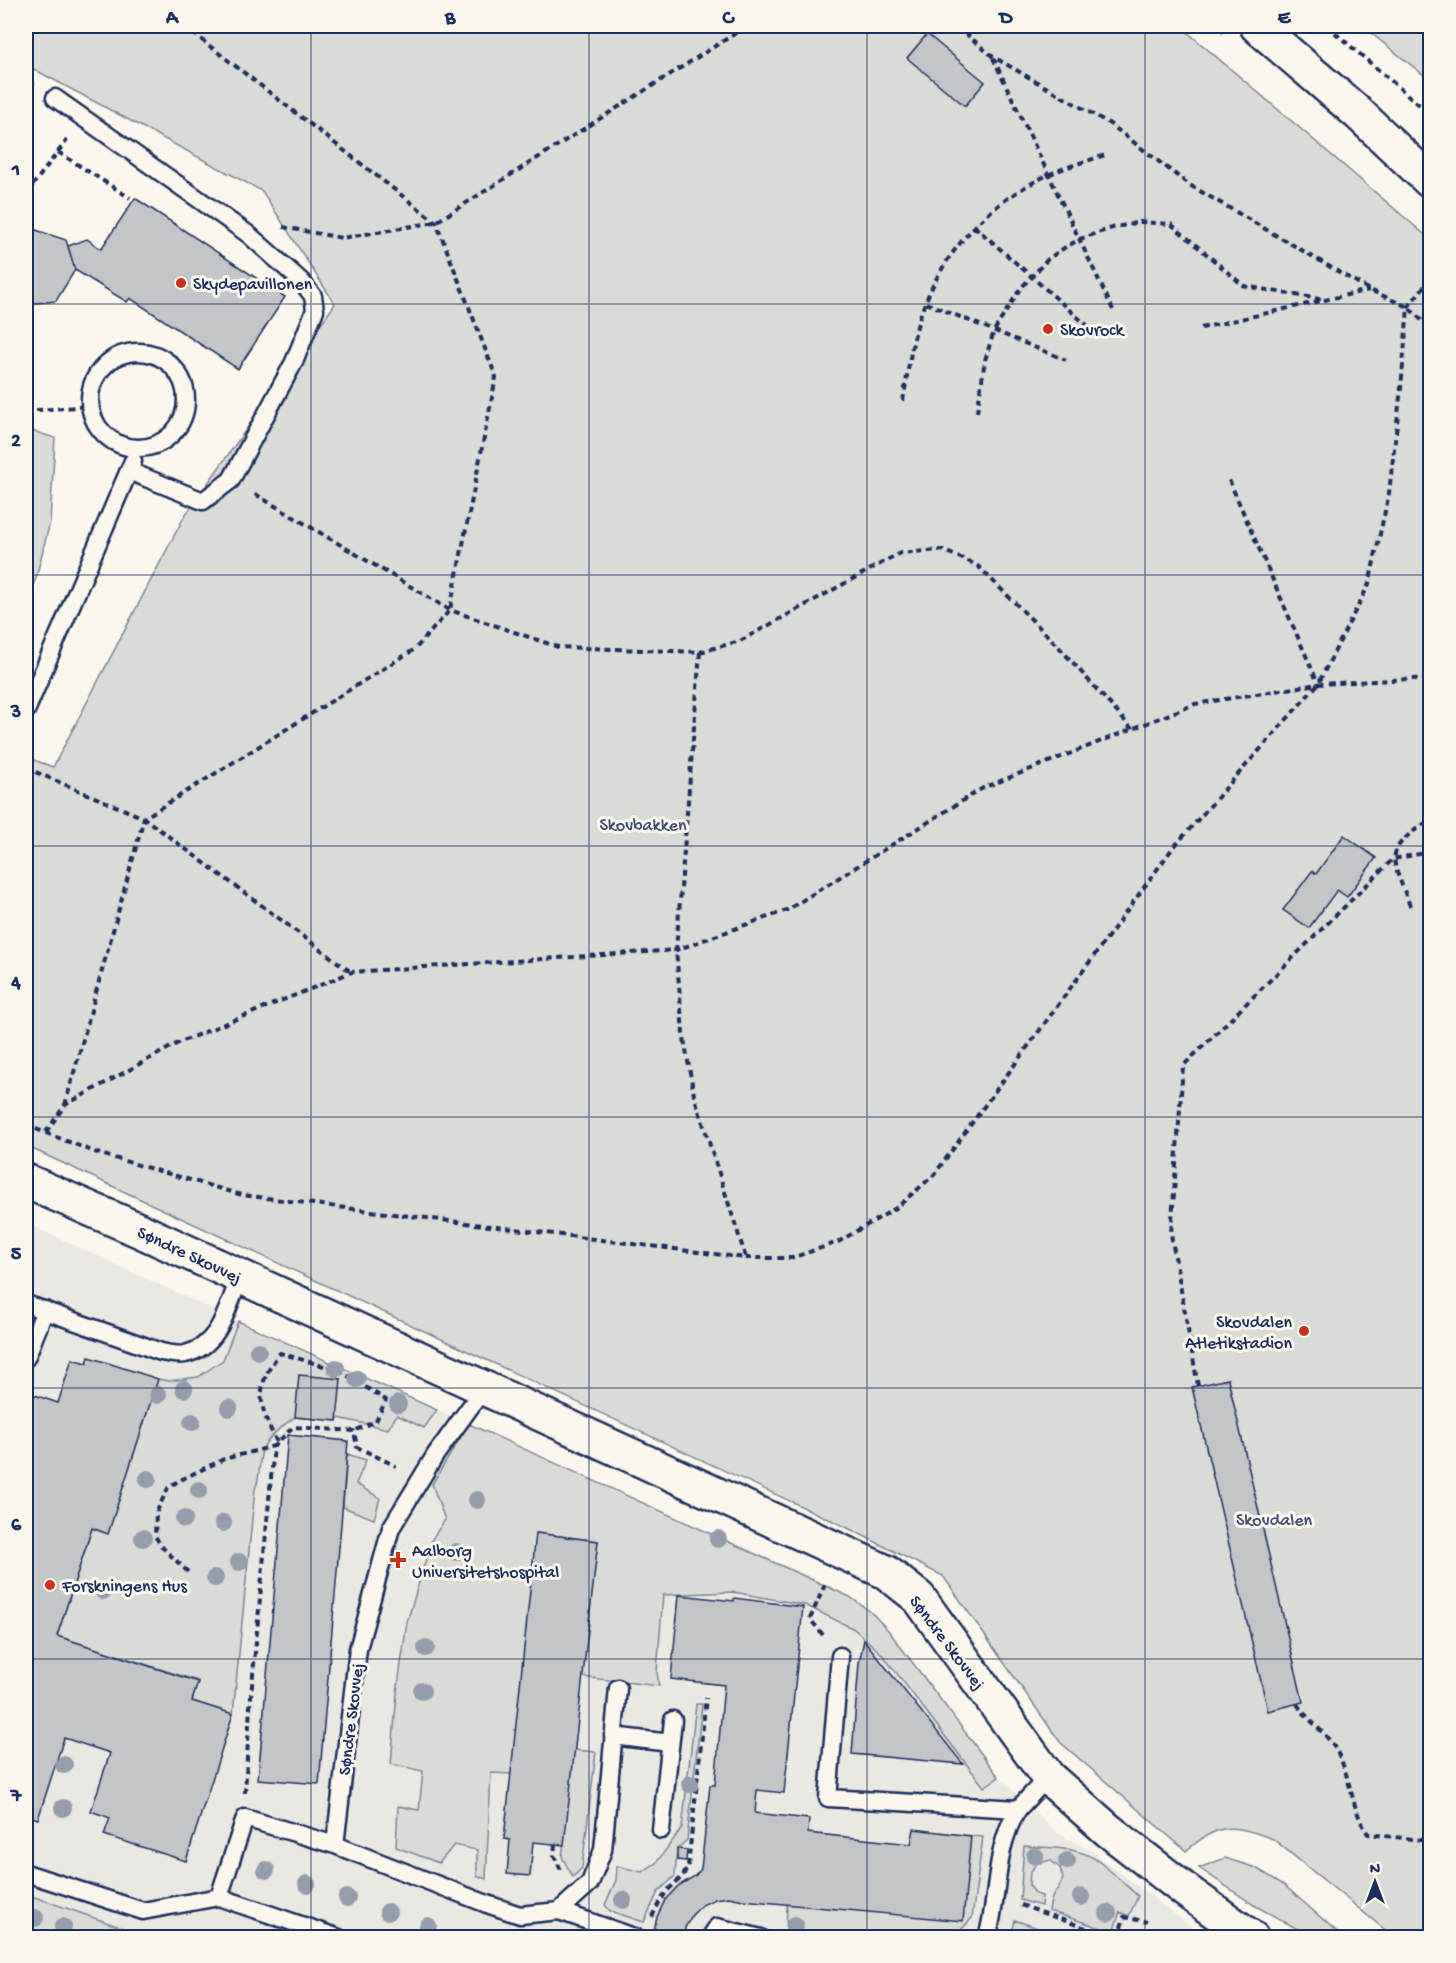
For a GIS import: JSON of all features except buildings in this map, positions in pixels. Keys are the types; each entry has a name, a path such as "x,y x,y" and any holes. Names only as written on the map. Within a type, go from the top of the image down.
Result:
{"street":[{"path":"1257,26 1359,113 1431,181"},
{"path":"1359,113 1431,165"},
{"name":"Søndre Skovvej","path":"26,1181 886,1572 919,1598 1048,1777 1108,1830 1185,1890 1252,1938"}],"lane":[{"path":"55,99 248,234 301,281 313,296 315,310 294,362 231,480 203,501 129,471"},
{"path":"141,352 165,360 178,374 185,390 186,405 182,421 172,435 158,444 138,449 122,446 107,438 93,418 90,406 91,389 96,376 106,364 125,354 141,352"},
{"path":"26,711 138,449"},
{"path":"26,1304 161,1352 183,1355 202,1347 215,1336 240,1277"},
{"path":"26,1358 45,1310"},
{"name":"Søndre Skovvej","path":"335,1845 358,1649 391,1528 436,1454 484,1388"},
{"path":"840,1656 828,1798 1018,1809"},
{"path":"560,1911 591,1883 603,1850 618,1688"},
{"path":"661,1830 673,1720"},
{"path":"613,1736 670,1743"},
{"path":"987,1938 993,1914 1000,1851 1007,1827 1018,1809 1048,1777"},
{"path":"219,1897 245,1818 335,1845 487,1904 520,1914 560,1911 637,1938"},
{"path":"26,1873 143,1911 219,1897 339,1938"},
{"path":"710,1938 717,1928 761,1938"}],"path":[{"path":"46,1132 65,1105 144,818 415,649 450,610 496,377 436,222 184,26"},
{"path":"248,234 273,225 342,237 436,222 747,26"},
{"path":"957,26 992,56 1110,124 1188,184 1370,290 1408,307 1431,328"},
{"path":"1328,26 1431,114"},
{"path":"992,56 1114,312"},
{"path":"26,194 58,152 130,198"},
{"path":"903,401 911,352 926,303 935,281 960,242 974,226 1012,195 1049,174 1108,154"},
{"path":"977,412 985,360 994,331 1008,306 1030,276 1048,259 1080,239 1112,228 1140,222 1171,224 1244,286 1325,300"},
{"path":"974,226 1090,328"},
{"path":"26,1125 97,1153 242,1195 746,1258 792,1258 838,1242 896,1208 934,1175 1172,849 1318,684 1369,584 1389,493 1408,307 1431,279"},
{"path":"1201,328 1370,290"},
{"path":"926,303 1066,360"},
{"path":"26,407 38,410 90,406"},
{"path":"231,480 450,610 558,647 700,651 740,641 900,553 942,550 977,565 1058,646 1132,729"},
{"path":"1229,480 1318,684"},
{"path":"700,651 676,950 683,1033 694,1095 746,1258"},
{"path":"65,1105 180,1042 352,972 676,950 787,910 983,788 1195,704 1318,684 1431,678"},
{"path":"26,768 144,818 352,972"},
{"path":"1198,1386 1171,1234 1183,1065 1392,859 1395,849 1418,828 1431,820"},
{"path":"1392,859 1431,852"},
{"path":"1392,859 1410,906"},
{"path":"188,1572 162,1547 155,1536 156,1513 168,1488 224,1458 275,1444 293,1427 354,1431 376,1421 386,1400 340,1371 280,1353 267,1370 260,1395 266,1421 275,1444 250,1707 243,1824"},
{"path":"354,1431 357,1447 421,1478"},
{"path":"1297,1704 1322,1729 1336,1750 1360,1822 1368,1834 1431,1841"},
{"path":"995,1897 1116,1938 1124,1917 1147,1922"}],"shaded area":[{"name":"Aalborg Universitetshospital","path":"26,1223 238,1321 826,1584 850,1597 871,1612 888,1630 999,1777 1057,1833 1088,1849 1205,1937 26,1938"}],"green space":[{"name":"Skovbakken","path":"26,26 1180,26 1430,239 1430,1937 1394,1937 1273,1839 1259,1834 1227,1828 1208,1835 1186,1851 1060,1742 943,1576 848,1528 26,1146 26,757 53,767 184,517 335,304 262,191 26,65"},
{"path":"1362,26 1430,26 1430,80"},
{"path":"26,429 55,438 50,522 36,578 26,602"},
{"path":"238,1321 437,1410 424,1428 397,1415 388,1429 338,1418 337,1421 295,1417 276,1432 264,1446 255,1489 233,1714 192,1701 198,1681 57,1636 92,1528 108,1533 158,1379 169,1381 198,1377 223,1360"},
{"path":"469,1424 850,1597 871,1612 888,1630 999,1777 984,1787 882,1654 854,1629 805,1605 733,1592 663,1595 657,1672 659,1686 582,1677 598,1541 537,1533 512,1774 491,1773 486,1879 477,1876 477,1850 454,1845 439,1863 396,1847 398,1806 419,1810 423,1771 391,1764 397,1692 407,1622 432,1539 445,1520 432,1484"},
{"path":"347,1454 366,1460 356,1484 380,1498 374,1519 343,1507"},
{"path":"696,1704 702,1704 687,1840 677,1849 675,1876 658,1892 644,1922 610,1911 605,1905 616,1880 617,1866 642,1872 656,1863 682,1828"},
{"path":"574,1750 596,1752 582,1868 573,1877 562,1857"},
{"path":"971,1836 983,1837 972,1918 960,1931 942,1935 786,1935 787,1903"},
{"path":"1024,1846 1072,1850 1098,1861 1138,1896 1129,1916 1120,1912 1113,1932 1049,1911 1052,1897 1063,1879 1060,1868 1050,1860 1036,1864 1030,1873 1029,1885 1036,1894 1042,1896 1041,1906 1020,1900"},
{"path":"1225,1858 1256,1868 1284,1885 1343,1937 1312,1937 1254,1905 1199,1868"},
{"path":"26,1894 146,1936 146,1937 26,1937"},
{"path":"1015,1920 1063,1937 1011,1937"}],"place":[{"name":"Skydepavillonen","path":"181,283"},
{"name":"Skovrock","path":"1048,329"},
{"name":"Skovdalen Atletikstadion","path":"1304,1331"},
{"name":"Aalborg Universitetshospital","path":"398,1560"},
{"name":"Forskningens Hus","path":"50,1585"}],"park label":[{"name":"Skovdalen","path":"1274,1519"}]}
